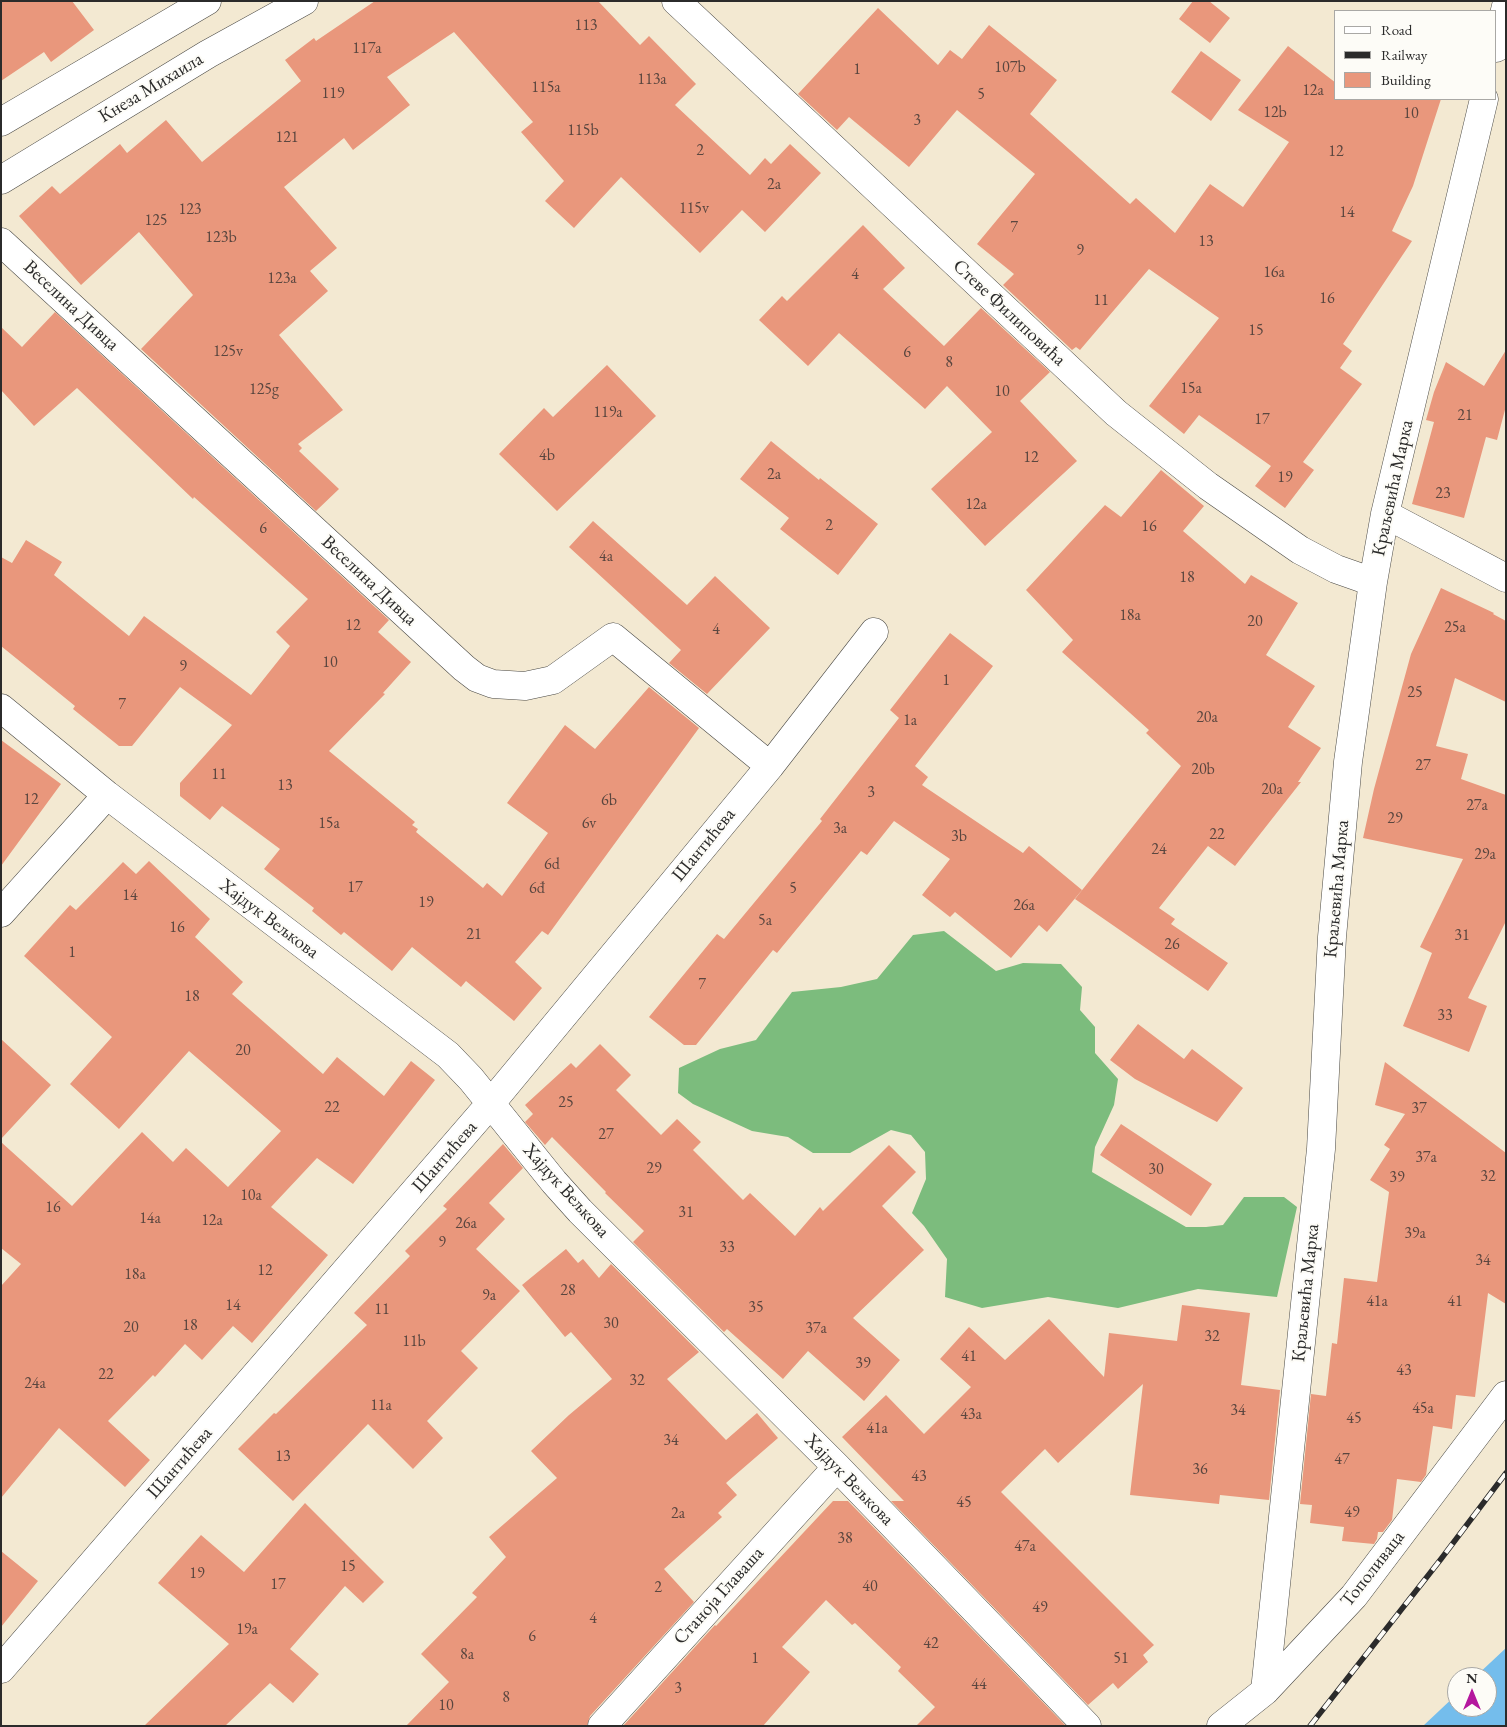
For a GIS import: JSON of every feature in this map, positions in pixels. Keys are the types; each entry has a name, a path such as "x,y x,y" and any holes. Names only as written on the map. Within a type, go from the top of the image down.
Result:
{"street":[{"path":"1,122 207,1"},
{"name":"Кнеза Михаила","path":"1,180 208,54 304,1"},
{"name":"Стеве Филиповића","path":"676,1 1116,413 1208,486 1300,550 1336,569 1373,582"},
{"path":"1497,44 1506,6"},
{"name":"Краљевића Марка","path":"1265,1691 1321,1149 1332,937 1348,762 1373,582 1385,514 1484,100"},
{"name":"Веселина Дивца","path":"1,242 477,678 494,684 525,686 553,680 613,637 770,766"},
{"path":"1385,514 1506,578"},
{"name":"Шантићева","path":"1,1669 491,1103 770,766 874,632"},
{"name":"Хајдук Вељкова","path":"1,708 107,796 448,1055 471,1079 554,1182 580,1211 837,1467 1087,1726"},
{"path":"1,913 107,796"},
{"name":"Тополиваца","path":"1221,1726 1265,1691 1354,1596 1506,1395"},
{"name":"Станоја Главаша","path":"602,1726 837,1467"}],"green space":[{"path":"944,931 996,971 1023,963 1061,964 1082,987 1080,1010 1095,1027 1095,1053 1118,1079 1114,1105 1095,1147 1092,1172 1186,1227 1223,1225 1244,1197 1284,1197 1297,1207 1277,1297 1198,1289 1118,1308 1048,1297 982,1308 945,1297 947,1259 924,1226 912,1213 926,1179 925,1152 911,1135 891,1130 850,1153 813,1153 788,1137 752,1131 693,1104 678,1093 679,1068 720,1049 756,1040 792,992 841,987 877,979 913,935"}],"water":[{"path":"1506,1648 1506,1726 1423,1726 1447,1703 1447,1717 1497,1717 1497,1667 1486,1667"}],"building":[{"path":"1,1 72,1 94,30 51,62 44,52 1,81"},
{"path":"375,1 598,1 640,45 649,36 696,84 675,105 750,175 765,158 771,164 790,144 821,173 765,232 742,210 700,253 621,177 574,228 545,201 564,181 521,132 533,122 454,32 387,77 410,105 353,150 344,138 284,187 337,248 310,271 328,291 279,335 343,410 298,444 302,448 299,451 339,489 316,511 141,349 193,295 139,232 81,285 19,216 52,186 60,194 120,144 127,153 166,120 202,162 301,81 285,60 314,38 316,41"},
{"path":"1193,1 1209,1 1230,18 1210,43 1179,19"},
{"path":"878,8 938,65 950,50 962,59 989,25 1057,80 1030,114 1130,204 1136,198 1175,233 1210,184 1243,207 1289,142 1238,110 1288,46 1334,81 1334,100 1441,100 1413,186 1392,231 1412,241 1343,344 1352,351 1340,368 1362,384 1303,462 1314,470 1285,508 1255,486 1271,466 1199,415 1184,434 1149,406 1219,318 1149,269 1080,350 1076,347 1072,350 1003,285 1014,274 977,244 1035,174 957,110 909,167 849,117 837,130 798,94"},
{"path":"1201,51 1241,80 1211,121 1171,92"},
{"path":"863,225 905,268 883,289 944,346 981,308 1050,372 1020,401 1077,461 985,546 931,489 992,432 947,386 925,409 839,333 808,366 759,320 782,296 787,301"},
{"path":"55,312 389,620 378,632 411,662 383,693 385,694 329,751 415,822 412,825 418,829 416,832 483,888 487,883 502,896 548,833 507,803 565,725 595,749 649,687 699,728 548,935 542,931 515,962 542,988 514,1021 466,981 461,987 412,947 392,971 344,932 341,935 312,911 314,908 264,869 280,849 222,806 210,820 180,796 180,783 232,725 180,687 132,746 119,746 73,709 75,706 1,646 1,557 12,563 26,540 62,562 54,575 129,636 144,616 251,695 290,646 276,632 308,599 194,497 193,499 77,388 34,426 1,390 1,327 22,347"},
{"path":"1506,350 1506,406 1497,440 1486,437 1464,518 1412,504 1434,422 1426,420 1434,392 1446,362 1484,386"},
{"path":"607,365 656,416 557,511 499,454 544,408 553,417"},
{"path":"771,441 878,524 838,575 780,529 789,518 740,479"},
{"path":"1161,470 1204,506 1183,531 1245,584 1251,575 1298,603 1266,655 1315,686 1288,727 1321,748 1298,782 1301,782 1235,866 1208,846 1159,908 1175,919 1171,924 1228,963 1208,991 1075,899 1181,766 1146,733 1149,730 1062,652 1073,640 1026,590 1105,505 1121,517"},
{"path":"593,521 687,605 715,576 770,628 707,694 669,663 681,650 569,547"},
{"path":"1441,588 1494,613 1506,621 1506,702 1455,678 1436,746 1468,754 1461,779 1506,795 1506,921 1468,998 1487,1006 1469,1052 1403,1026 1432,953 1420,947 1463,859 1363,838 1374,789 1411,654"},
{"path":"950,633 993,666 915,766 928,777 922,785 1023,853 1029,846 1082,890 1047,932 1039,925 1011,958 955,912 950,917 922,895 950,859 894,821 867,855 861,851 777,953 773,950 696,1045 684,1045 649,1017 717,934 724,939 822,821 820,819 899,718 890,710"},
{"path":"1,740 61,784 1,866"},
{"path":"149,861 210,919 195,937 243,982 232,994 323,1074 337,1057 384,1096 411,1061 435,1080 353,1184 317,1158 271,1207 328,1255 252,1343 233,1326 202,1360 185,1344 155,1377 153,1375 108,1421 150,1460 125,1487 59,1428 1,1498 1,1286 21,1264 1,1248 1,1142 72,1206 142,1132 173,1162 186,1148 228,1187 281,1131 189,1051 119,1129 70,1084 112,1037 24,956 70,905 76,910 123,862 136,874"},
{"path":"1138,1024 1184,1059 1192,1049 1243,1088 1217,1122 1135,1079 1110,1060"},
{"path":"1,1039 51,1085 1,1139"},
{"path":"600,1044 631,1075 616,1090 661,1135 677,1119 701,1142 693,1150 743,1200 750,1193 795,1236 820,1207 823,1211 889,1145 916,1172 882,1206 924,1250 853,1318 900,1360 864,1401 808,1351 783,1379 727,1329 724,1332 633,1242 644,1231 552,1137 545,1145 525,1122 533,1114 525,1105 571,1063 576,1068"},
{"path":"1385,1062 1506,1153 1506,1304 1488,1293 1475,1397 1456,1395 1452,1429 1433,1426 1426,1475 1421,1482 1397,1479 1392,1520 1383,1532 1378,1532 1374,1544 1342,1541 1344,1527 1310,1523 1312,1505 1300,1504 1311,1394 1326,1396 1332,1343 1337,1344 1344,1278 1377,1282 1389,1192 1370,1180 1390,1149 1384,1145 1405,1114 1375,1105"},
{"path":"1121,1124 1212,1184 1191,1216 1100,1155"},
{"path":"503,1144 523,1168 489,1203 505,1219 476,1249 520,1291 461,1351 478,1368 427,1421 443,1438 413,1469 368,1424 293,1501 238,1449 367,1325 354,1313 410,1256 405,1251 447,1209 443,1206"},
{"path":"566,1249 578,1263 583,1259 599,1278 611,1264 699,1352 667,1379 726,1440 757,1413 778,1438 726,1483 737,1495 718,1513 722,1517 664,1569 694,1602 590,1716 587,1726 406,1726 449,1682 421,1654 477,1597 472,1593 506,1557 489,1537 557,1478 531,1451 569,1415 612,1379 571,1332 565,1337 522,1285"},
{"path":"1182,1305 1250,1313 1241,1385 1280,1390 1269,1500 1220,1495 1219,1504 1130,1495 1143,1384 1058,1463 1045,1449 1001,1492 1154,1645 1143,1655 1148,1662 1118,1689 1113,1683 1088,1705 891,1501 904,1501 842,1437 886,1395 924,1434 971,1387 940,1359 969,1327 1005,1360 1049,1319 1104,1377 1109,1333 1177,1341"},
{"path":"833,1501 848,1501 1065,1725 916,1726 935,1707 898,1671 901,1667 855,1623 852,1625 826,1600 782,1647 810,1672 763,1726 623,1726 715,1625"},
{"path":"305,1503 384,1582 363,1603 345,1586 290,1649 319,1674 293,1703 270,1683 225,1726 144,1726 229,1644 158,1583 201,1535 244,1572"},
{"path":"1,1551 38,1581 1,1627"}],"railway":[{"path":"1310,1726 1506,1473"}]}
